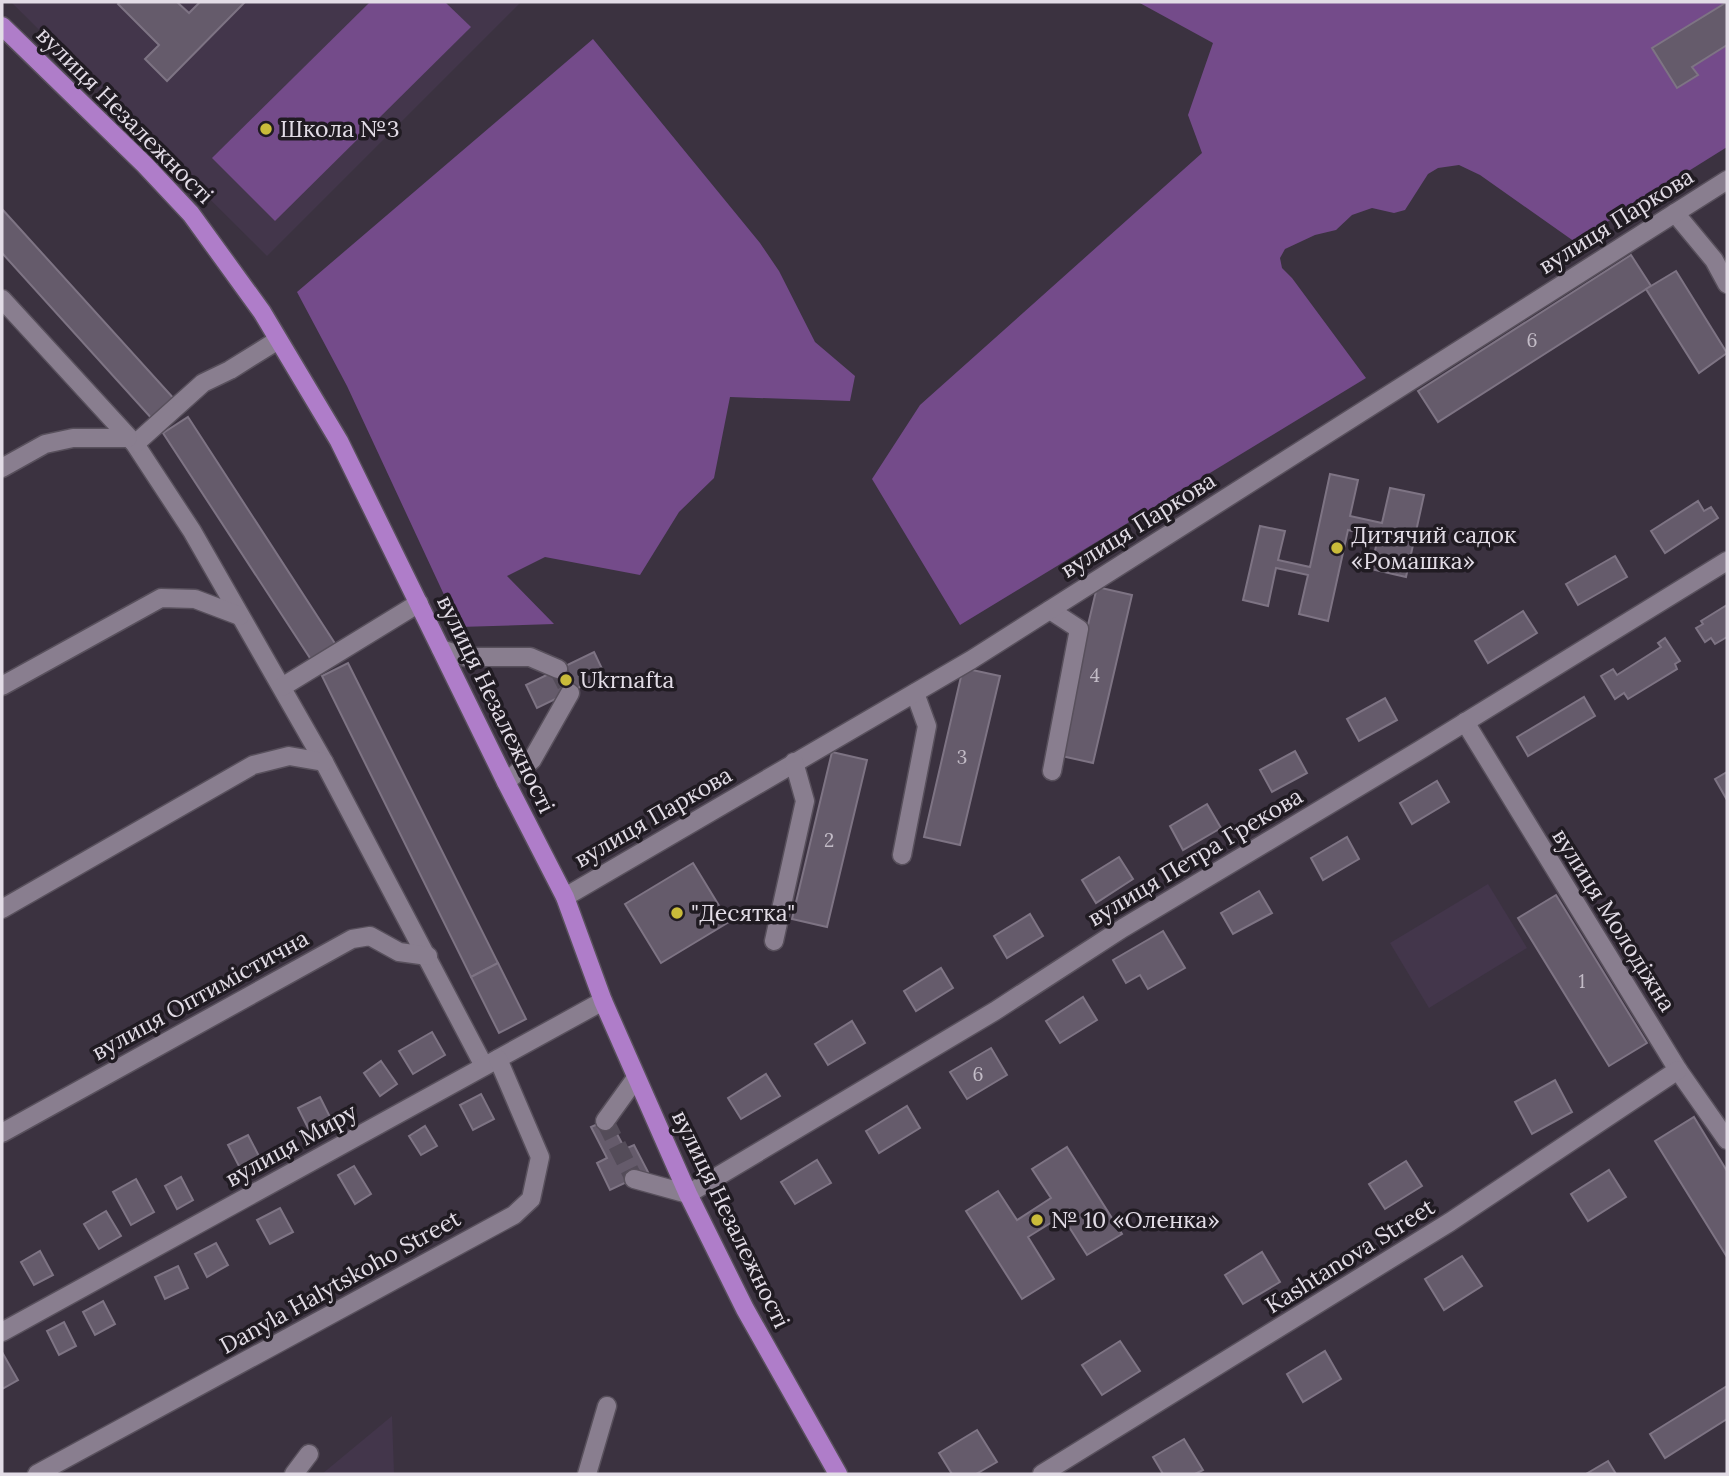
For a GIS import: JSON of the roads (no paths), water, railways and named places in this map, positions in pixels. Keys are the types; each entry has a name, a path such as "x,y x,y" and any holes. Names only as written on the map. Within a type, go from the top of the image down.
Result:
{"main road":[{"name":"вулиця Незалежності","path":"2,26 145,165 191,214 262,312 339,441 565,897 603,1001 688,1194 745,1309 838,1474"}],"street":[{"name":"вулиця Паркова","path":"565,897 915,693 1050,610 1727,180"},
{"path":"1675,213 1714,260 1727,284"},
{"name":"Danyla Halytskoho Street","path":"2,299 131,441 192,531 324,762 428,956 491,1063 540,1157 531,1199 514,1215 37,1474"},
{"path":"2,468 45,444 73,438 131,441 203,383 230,370 278,340"},
{"name":"вулиця Петра Грекова","path":"688,1194 972,1025 1123,928 1727,561"},
{"path":"2,686 161,597 195,599 240,616"},
{"path":"282,687 419,603"},
{"path":"1050,610 1079,629 1052,771"},
{"path":"441,649 466,657 530,657 558,669"},
{"path":"506,782 532,760 570,693"},
{"path":"902,855 928,726 915,693"},
{"name":"вулиця Молодіжна","path":"1465,722 1678,1070 1727,1140"},
{"path":"2,909 253,765 289,756 324,762"},
{"path":"775,942 805,801 794,762"},
{"name":"вулиця Оптимістична","path":"2,1133 352,939 370,936 399,952 428,956"},
{"name":"вулиця Миру","path":"2,1332 603,1001"},
{"name":"Kashtanova Street","path":"1042,1474 1450,1222 1678,1070"},
{"path":"605,1121 636,1078"},
{"path":"634,1179 688,1194"},
{"path":"587,1474 607,1406"},
{"path":"294,1474 309,1454"}],"tunnel":[{"path":"558,669 570,693"},
{"path":"605,1121 634,1179"}],"place":[{"name":"Школа №3","path":"266,129"},
{"name":"Дитячий садок «Ромашка»","path":"1337,548"},
{"name":"Ukrnafta","path":"566,680"},
{"name":"\"Десятка\"","path":"677,913"},
{"name":"№ 10 «Оленка»","path":"1037,1220"}]}
